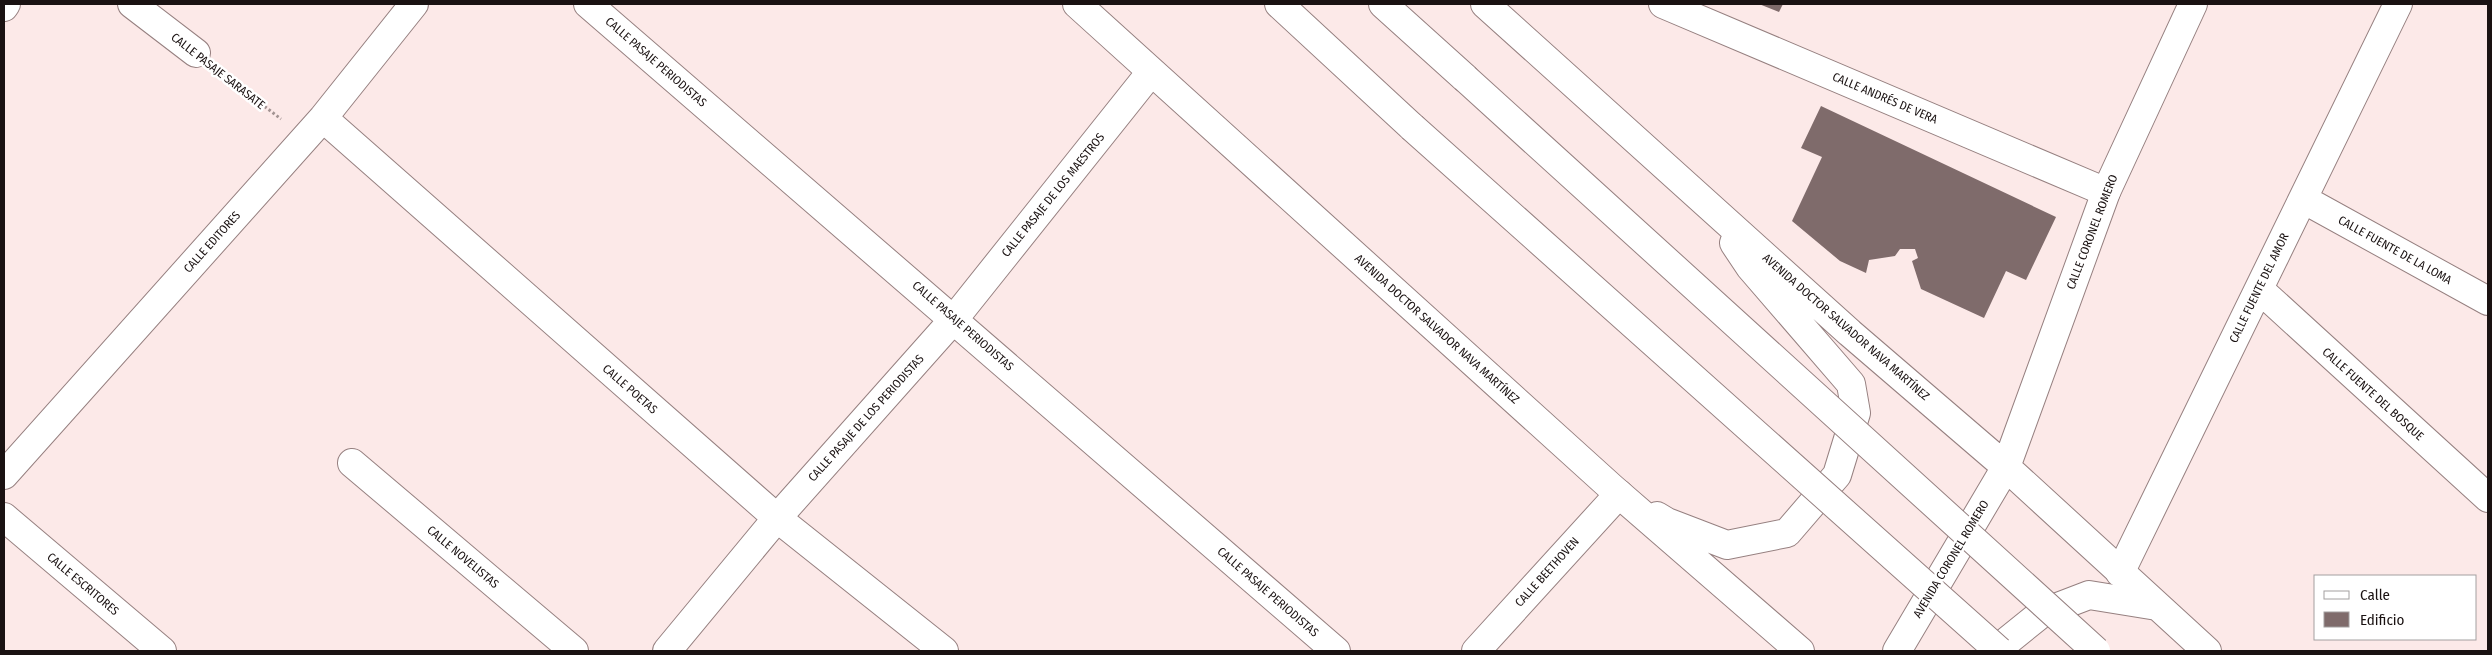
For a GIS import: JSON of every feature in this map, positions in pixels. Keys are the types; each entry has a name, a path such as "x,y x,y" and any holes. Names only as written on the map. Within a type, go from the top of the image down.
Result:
{"main road":[{"name":"CALLE PASAJE SARASATE","path":"132,4 196,53"},
{"name":"CALLE EDITORES","path":"4,475 323,118 414,4"},
{"name":"CALLE PASAJE PERIODISTAS","path":"588,4 1336,651"},
{"name":"AVENIDA DOCTOR SALVADOR NAVA MARTÍNEZ","path":"1077,4 1619,494 1800,651"},
{"path":"1279,4 1412,128 1999,651 2006,642 2042,613 2089,595 2157,606"},
{"path":"1383,4 2096,651"},
{"name":"AVENIDA DOCTOR SALVADOR NAVA MARTÍNEZ","path":"1485,4 1850,332 2006,467 2207,651"},
{"name":"CALLE ANDRÉS DE VERA","path":"1663,4 2106,192"},
{"name":"CALLE CORONEL ROMERO","path":"2006,467 2106,192 2193,4"},
{"name":"CALLE FUENTE DEL AMOR","path":"2120,573 2398,4"},
{"name":"CALLE PASAJE DE LOS MAESTROS","path":"954,319 1151,72"},
{"name":"CALLE POETAS","path":"323,118 777,518 944,651"},
{"name":"CALLE FUENTE DE LA LOMA","path":"2303,199 2488,302"},
{"path":"1619,494 1667,522 1727,545 1787,534 1837,475 1856,413 1851,384 1750,267 1706,202"},
{"name":"CALLE FUENTE DEL BOSQUE","path":"2259,289 2488,498"},
{"name":"CALLE PASAJE DE LOS PERIODISTAS","path":"667,651 777,518 954,319"},
{"name":"CALLE NOVELISTAS","path":"352,463 574,651"},
{"name":"AVENIDA CORONEL ROMERO","path":"1897,651 2006,467"},
{"name":"CALLE BEETHOVEN","path":"1476,651 1619,494"},
{"name":"CALLE ESCRITORES","path":"4,517 162,651"}],"path":[{"name":"CALLE PASAJE SARASATE","path":"196,53 305,138"}],"building":[{"path":"1759,4 1783,4 1779,12"},
{"path":"1821,106 2056,217 2026,280 2006,271 1984,318 1921,289 1912,261 1918,258 1915,249 1900,249 1895,256 1869,260 1866,273 1840,261 1792,221 1822,157 1801,148"}]}
